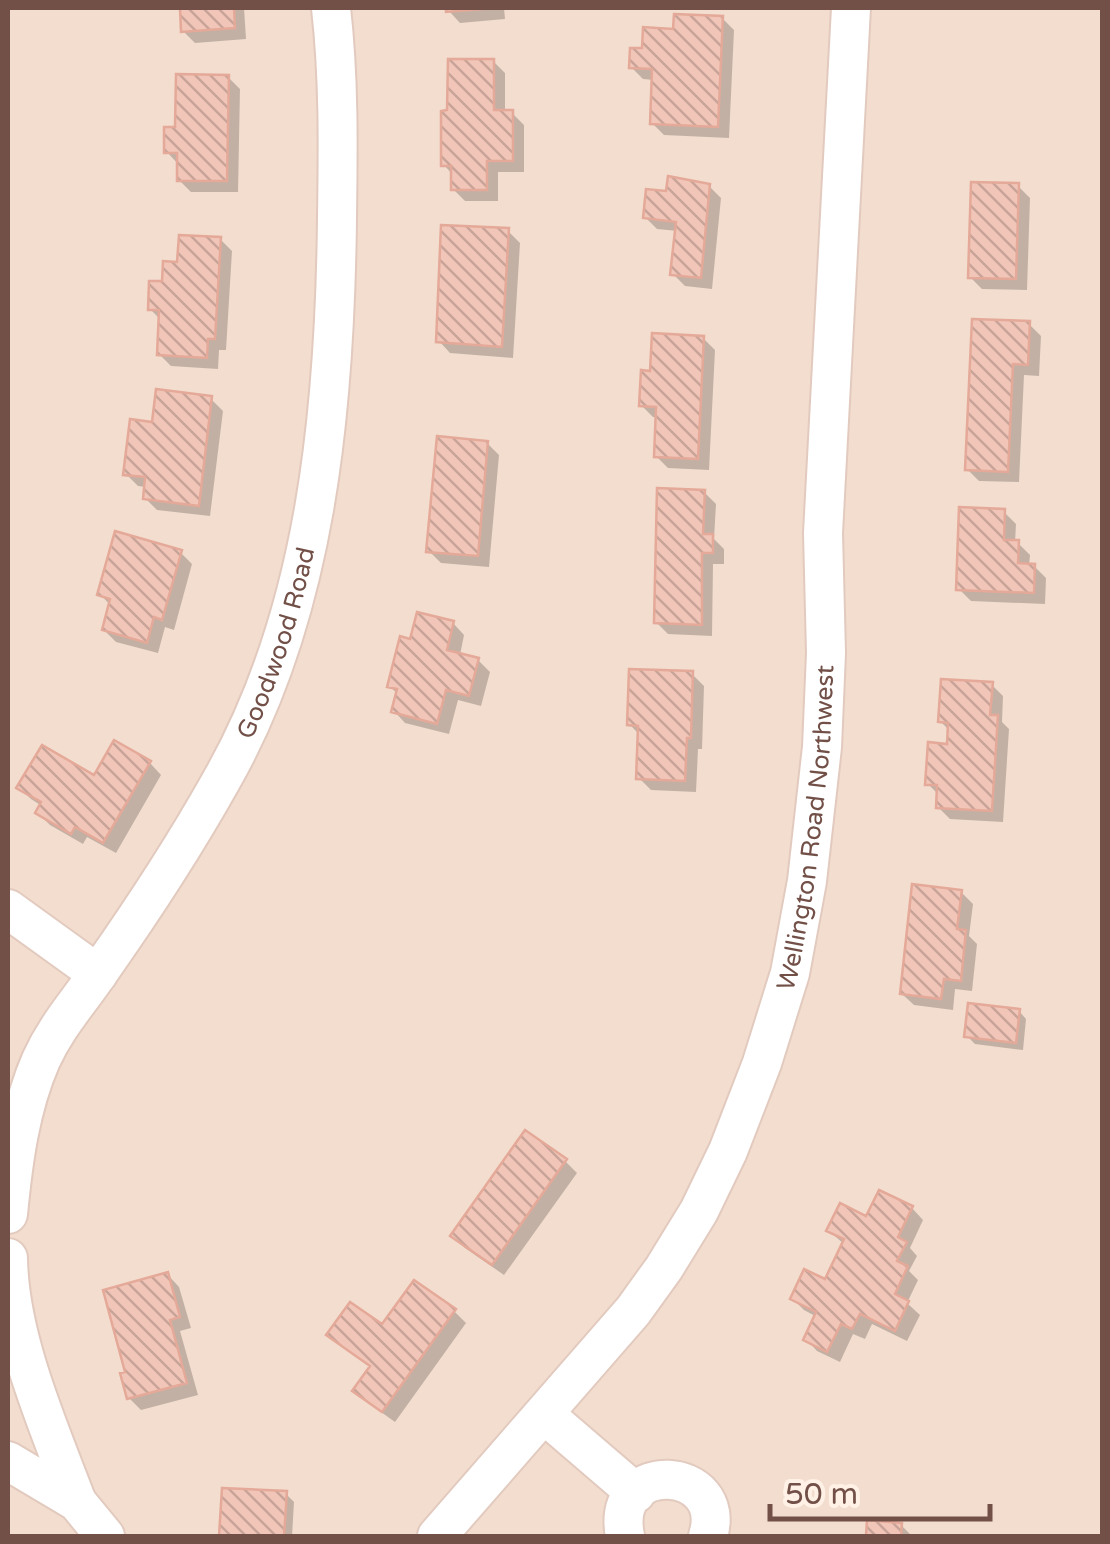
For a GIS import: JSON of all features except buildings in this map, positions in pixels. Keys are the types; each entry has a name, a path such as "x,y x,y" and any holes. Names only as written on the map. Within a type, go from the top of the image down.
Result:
{"street":[{"name":"Goodwood Road","path":"8,1214 23,1115 56,1028 98,974 223,778 252,718 280,643 306,553 330,394 335,298 339,125 331,8"},
{"name":"Wellington Road Northwest","path":"437,1536 633,1311 664,1268 699,1211 728,1151 790,973 807,881 822,747 826,653 824,533 851,8"},
{"path":"8,910 98,974"},
{"path":"8,1258 17,1328 45,1418 77,1502 105,1536"},
{"path":"544,1414 636,1492"},
{"path":"8,1461 77,1502"},
{"path":"625,1536 625,1510 636,1492 654,1480 668,1478 695,1488 705,1500 710,1513 708,1536"}],"shaded area":[{"path":"8,8 1102,8 1102,1536 8,1536"}]}
